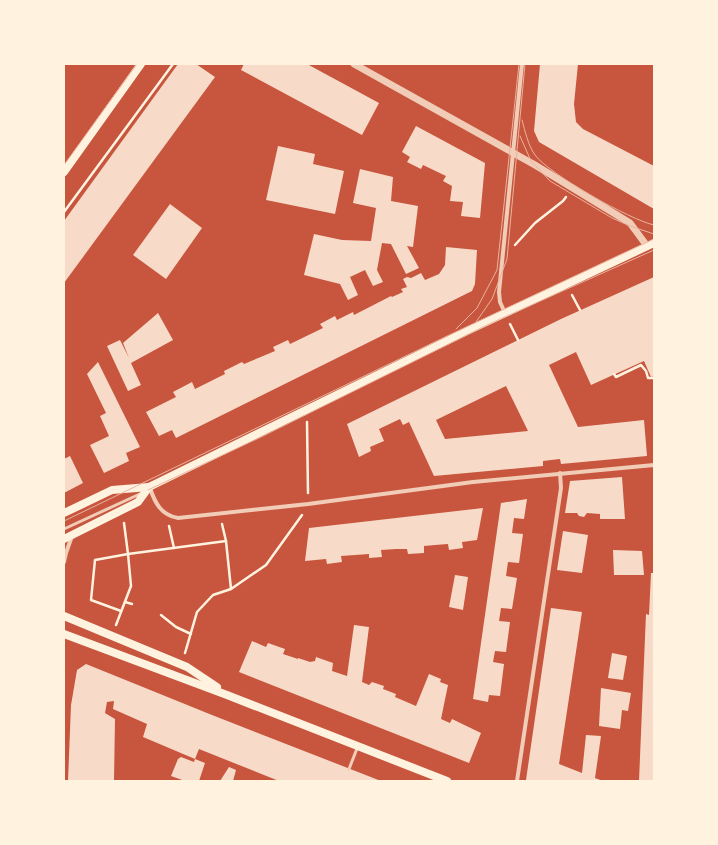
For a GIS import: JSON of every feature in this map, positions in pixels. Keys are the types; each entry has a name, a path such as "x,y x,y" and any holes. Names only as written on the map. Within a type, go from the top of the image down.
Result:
{"main road":[{"path":"64,172 141,64"},
{"path":"64,539 138,502 149,489 505,313 650,245"},
{"path":"64,513 112,490 149,489"},
{"path":"64,616 182,665 196,672 227,695"},
{"path":"64,634 227,695 447,781"}],"street":[{"path":"354,64 514,154 630,223 650,245"},
{"path":"505,313 500,302 499,292 522,64"},
{"path":"149,489 156,504 167,514 178,518 308,504 473,482 654,465"},
{"path":"517,781 561,488 560,473"},
{"path":"64,562 69,543 74,534"}],"lane":[{"path":"64,529 149,489"},
{"path":"349,769 358,746"}],"path":[{"path":"64,212 173,64"},
{"path":"503,261 518,239 563,201 572,188"},
{"path":"566,284 580,310"},
{"path":"505,313 518,340"},
{"path":"614,374 616,377 641,365 646,371 648,378 654,378"},
{"path":"182,665 197,612 213,595 231,589 266,565 297,523 308,504 307,410"},
{"path":"122,510 128,554 131,586 121,611 91,600 95,560 128,554 226,541"},
{"path":"167,514 174,548"},
{"path":"220,514 226,541 231,589"},
{"path":"125,602 132,604"},
{"path":"161,615 176,627 191,634"}],"building":[{"path":"178,64 196,64 215,77 64,283 64,221"},
{"path":"244,64 307,64 379,103 362,135 241,70"},
{"path":"540,64 578,64 574,104 576,122 583,129 654,166 654,209 539,142 534,131"},
{"path":"416,126 485,163 480,218 461,216 463,202 450,201 452,186 443,181 446,176 423,165 421,169 407,162 410,157 402,152"},
{"path":"278,146 315,154 313,164 344,171 335,214 266,200"},
{"path":"360,169 393,177 391,201 418,206 413,247 407,246 419,268 406,274 391,244 382,243 377,270 383,282 373,286 365,270 350,277 358,295 348,300 340,284 304,275 314,234 342,240 371,241 376,208 353,203"},
{"path":"170,204 202,228 166,279 133,255"},
{"path":"446,247 477,250 475,284 472,291 176,438 172,430 159,436 146,412 176,397 173,392 192,382 195,389 225,374 224,371 242,362 244,364 275,351 273,347 288,340 290,344 323,328 320,324 335,316 337,320 353,312 354,315 391,296 392,297 403,292 401,289 407,287 403,279 407,277 411,278 421,273 425,280 439,274 445,265"},
{"path":"654,277 654,376 651,377 644,361 591,385 576,352 549,365 578,427 644,420 647,456 561,464 560,459 543,461 543,466 434,476 409,422 403,425 400,419 379,429 384,441 370,447 371,451 359,457 347,424 561,319","holes":["506,386 528,431 445,439 436,420"]},
{"path":"158,313 173,340 131,363 141,385 128,391 107,346 120,340 129,358 123,343"},
{"path":"98,362 140,447 126,453 129,461 104,473 90,445 109,436 100,416 106,413 87,374"},
{"path":"70,456 83,483 64,493 64,459"},
{"path":"622,477 625,519 600,519 600,514 587,513 584,517 579,516 577,513 565,513 570,481"},
{"path":"527,499 524,519 514,518 512,533 523,534 519,563 508,562 506,576 517,578 512,609 501,608 499,621 510,622 506,652 495,651 493,662 504,664 500,696 489,695 488,702 473,699 501,503"},
{"path":"483,508 477,540 462,542 463,548 449,550 448,544 435,545 424,546 424,553 408,554 407,549 381,550 382,557 369,558 369,554 341,556 342,562 327,564 326,559 305,561 309,528"},
{"path":"563,531 588,535 582,573 557,570"},
{"path":"613,550 642,551 644,575 614,575"},
{"path":"651,573 654,573 654,781 639,781 646,614 649,615"},
{"path":"455,575 468,577 463,610 449,607"},
{"path":"551,608 582,612 559,764 582,773 586,735 601,736 595,778 603,781 526,780"},
{"path":"354,625 369,627 362,682 369,685 372,682 384,686 383,689 396,694 395,697 416,706 429,674 441,679 440,682 448,685 441,719 450,723 452,719 481,733 469,763 239,672 252,641 266,647 268,643 285,649 283,654 298,659 310,662 315,661 316,657 333,663 332,671 347,676"},
{"path":"612,653 627,656 623,680 608,678"},
{"path":"86,664 381,781 279,781 199,749 195,759 143,737 147,724 113,709 114,701 107,702 105,713 115,719 114,781 68,781 71,705 77,670"},
{"path":"601,688 631,693 628,711 622,710 620,729 599,726"},
{"path":"181,757 194,762 195,759 205,763 199,781 185,781 171,776 178,759"},
{"path":"229,767 236,770 233,781 220,781"}],"tram line":[{"path":"64,165 137,64"},
{"path":"456,329 477,308 497,270 519,64"},
{"path":"476,322 492,299 507,259 525,64"},
{"path":"522,120 530,147 543,163 572,184 609,206 627,215 654,225"},
{"path":"520,136 531,161 550,181 612,218 654,234"},
{"path":"64,521 445,337 654,239"},
{"path":"148,490 259,438 489,324 654,250"}]}
